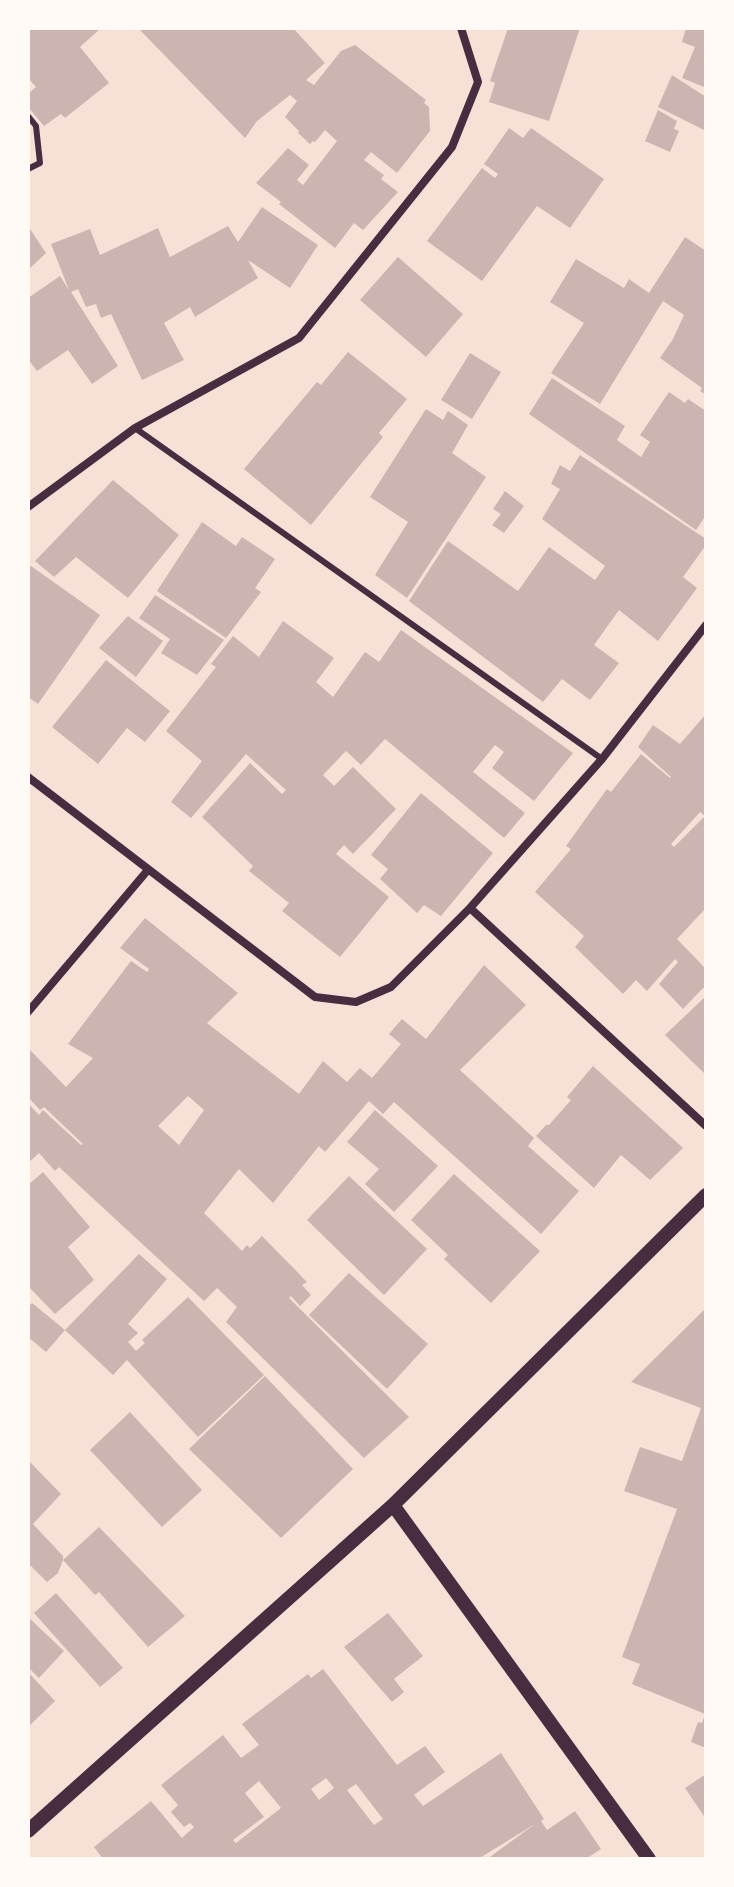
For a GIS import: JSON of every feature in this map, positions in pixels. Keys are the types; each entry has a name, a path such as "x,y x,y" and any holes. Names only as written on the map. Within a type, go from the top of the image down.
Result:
{"street":[{"path":"28,507 135,428 299,338 452,147 478,82 461,28"},
{"path":"28,777 315,997 356,1002 391,987 470,908 602,759 706,625"},
{"path":"28,1012 147,871"},
{"path":"470,908 706,1126"},
{"path":"28,1831 393,1505 706,1195"},
{"path":"393,1505 649,1859"}],"lane":[{"path":"28,116 36,126 40,163 28,169"},
{"path":"135,428 602,759"}],"building":[{"path":"30,28 101,28 80,47 109,83 65,118 61,114 44,126 28,107 28,94 36,87 28,78"},
{"path":"138,28 293,28 325,63 306,80 314,85 341,51 355,45 426,100 430,131 397,173 371,152 364,160 384,175 381,179 398,192 363,230 354,223 335,248 256,183 288,148 309,165 297,180 303,185 337,141 325,130 310,144 298,133 285,117 297,101 290,95 257,121 245,138"},
{"path":"508,28 580,28 549,121 489,102 495,83 490,81"},
{"path":"686,28 706,28 704,87 682,78 695,47 682,42"},
{"path":"672,75 706,97 704,130 658,107"},
{"path":"658,110 677,121 674,129 679,131 670,152 645,141"},
{"path":"509,128 523,138 531,128 604,179 570,228 537,206 482,281 427,241 482,168 495,178 498,174 484,164"},
{"path":"262,207 318,245 290,288 248,260 258,278 195,317 190,307 164,323 184,360 142,380 111,314 101,318 96,304 86,307 78,289 71,292 118,366 92,384 68,350 37,371 28,359 28,298 60,276 69,290 51,244 90,229 100,255 158,228 170,257 228,226 238,242"},
{"path":"28,226 46,253 28,270"},
{"path":"685,237 706,251 706,395 700,391 702,388 660,358 684,315 663,301 600,404 551,373 584,323 550,302 576,259 624,288 629,279 649,293"},
{"path":"398,257 463,314 426,357 360,300"},
{"path":"348,352 407,399 379,433 383,437 311,525 244,469 317,382 321,385"},
{"path":"470,353 501,372 472,419 441,400"},
{"path":"552,378 625,426 617,440 641,457 650,442 640,435 669,392 685,403 688,399 706,411 706,515 696,530 529,414"},
{"path":"426,409 443,420 448,411 468,425 452,453 486,477 407,598 375,575 408,522 370,497"},
{"path":"580,455 706,539 706,545 683,577 697,588 658,641 619,610 594,645 619,663 590,700 562,679 543,702 409,601 448,541 518,591 549,547 595,580 605,566 542,519 560,489 551,484 560,465 570,471"},
{"path":"113,480 179,535 128,598 76,557 54,577 35,561"},
{"path":"505,491 524,506 504,533 492,525 501,514 493,509"},
{"path":"202,522 236,546 242,537 275,559 255,588 261,592 226,638 157,591"},
{"path":"31,566 100,615 38,704 28,697 28,570"},
{"path":"155,595 224,640 197,675 161,653 170,639 139,618"},
{"path":"128,616 163,641 136,677 99,648"},
{"path":"283,621 334,658 316,682 333,697 365,652 379,662 401,630 573,753 534,801 492,768 504,752 495,745 473,772 525,813 504,838 385,739 361,765 346,751 323,775 334,786 353,767 396,809 353,854 344,845 336,854 389,897 340,957 282,911 289,903 249,871 253,866 202,817 250,763 282,794 286,790 246,754 191,818 171,802 202,761 166,731 216,667 211,664 233,636 259,657"},
{"path":"106,660 170,711 145,742 127,728 98,764 52,727"},
{"path":"706,714 706,908 677,939 706,969 706,990 703,988 683,1009 659,984 678,962 675,959 647,991 636,980 623,994 575,947 584,936 535,892 571,849 566,846 607,789 611,792 641,754 671,777 638,747 653,725 680,744","holes":["700,812 705,816 674,847 671,844"]},
{"path":"421,793 493,853 441,916 424,905 417,913 380,879 388,869 371,855"},
{"path":"145,918 238,993 207,1023 299,1094 323,1061 347,1082 360,1068 372,1078 401,1044 389,1034 402,1019 426,1039 484,965 526,1005 460,1070 534,1138 528,1146 579,1191 541,1234 394,1102 383,1114 369,1101 325,1152 319,1146 273,1203 239,1169 204,1213 242,1251 262,1236 307,1282 302,1285 311,1295 300,1306 291,1296 289,1298 409,1417 364,1458 226,1322 237,1307 217,1288 204,1301 59,1167 55,1171 39,1153 28,1163 28,1103 39,1115 43,1110 83,1144 44,1107 40,1110 28,1097 28,1052 30,1050 66,1087 93,1058 68,1044 131,961 147,972 149,969 120,948","holes":["188,1096 204,1110 179,1145 158,1126"]},
{"path":"706,996 706,1075 665,1035"},
{"path":"593,1066 683,1148 650,1180 621,1155 594,1188 536,1136 571,1100 567,1097"},
{"path":"375,1110 438,1166 394,1212 365,1184 379,1169 347,1142"},
{"path":"43,1172 90,1227 68,1247 94,1280 55,1314 28,1286 28,1185"},
{"path":"454,1174 540,1251 491,1303 444,1259 448,1255 411,1220"},
{"path":"349,1176 427,1249 384,1295 307,1220"},
{"path":"139,1254 167,1279 128,1324 138,1333 128,1342 136,1351 145,1343 142,1340 188,1297 264,1375 198,1437 127,1360 113,1375 65,1330"},
{"path":"349,1273 428,1344 387,1389 309,1315"},
{"path":"32,1303 65,1330 46,1352 28,1337 28,1307"},
{"path":"706,1308 706,1748 691,1742 698,1722 702,1723 705,1714 632,1684 640,1664 622,1657 677,1509 624,1491 640,1447 682,1461 701,1408 631,1382"},
{"path":"265,1376 353,1469 281,1538 189,1449"},
{"path":"130,1412 202,1490 162,1527 90,1450"},
{"path":"28,1460 61,1494 33,1524 63,1556 58,1573 47,1582 28,1563"},
{"path":"99,1527 185,1616 148,1647 99,1592 95,1595 63,1560"},
{"path":"56,1593 123,1668 100,1687 34,1613"},
{"path":"388,1613 423,1656 394,1679 404,1692 392,1702 344,1647"},
{"path":"28,1617 64,1651 39,1678 28,1667"},
{"path":"323,1669 397,1765 425,1746 445,1772 414,1795 423,1806 501,1753 544,1819 541,1821 547,1830 575,1811 601,1849 586,1859 487,1859 535,1824 478,1859 103,1859 94,1847 151,1801 182,1838 194,1827 190,1823 184,1827 171,1812 178,1805 161,1785 223,1735 241,1758 259,1745 242,1724 308,1674 311,1678","holes":["326,1778 334,1788 319,1800 311,1789","259,1781 281,1808 236,1843 233,1840 264,1817 245,1793","356,1784 383,1819 374,1825 347,1790"]},
{"path":"28,1672 55,1701 28,1727"},
{"path":"706,1774 706,1819 685,1788"}]}
